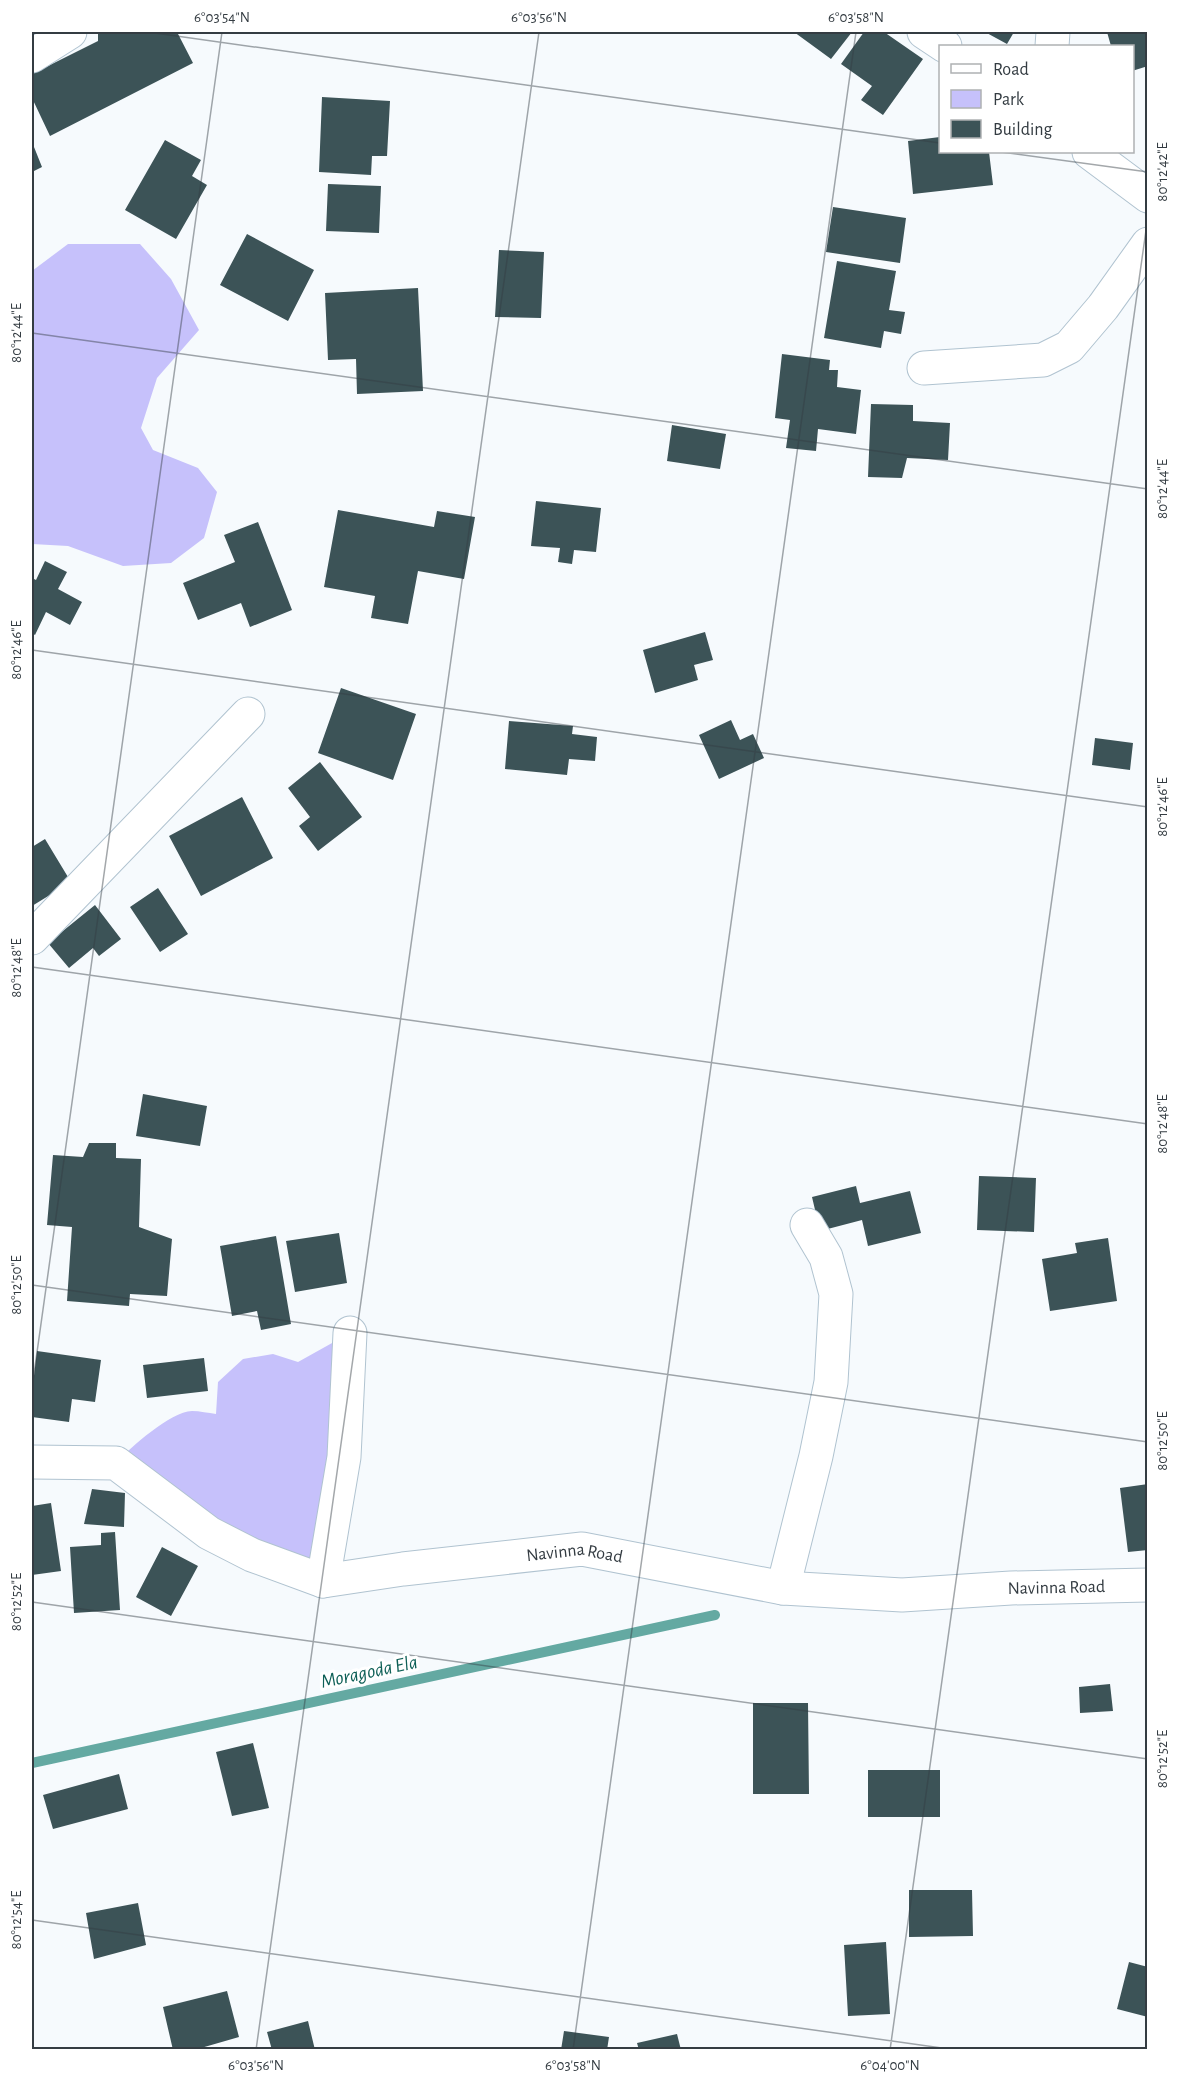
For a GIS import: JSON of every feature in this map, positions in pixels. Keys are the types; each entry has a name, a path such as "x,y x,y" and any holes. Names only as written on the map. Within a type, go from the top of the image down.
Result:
{"street":[{"path":"32,56 70,32"},
{"path":"924,32 944,45"},
{"path":"1090,153 1148,196"},
{"path":"924,368 1043,360 1069,348 1103,307 1148,244"},
{"path":"32,938 248,714"},
{"path":"783,1587 816,1456 831,1382 836,1294 826,1257 807,1225"},
{"path":"323,1581 344,1457 350,1333"},
{"name":"Navinna Road","path":"32,1462 116,1463 209,1533 252,1555 323,1581 403,1569 582,1549 783,1587 902,1595 1011,1588 1148,1585"}],"green space":[{"path":"68,244 140,244 171,279 199,330 157,378 141,428 153,450 198,468 217,492 204,538 171,563 123,566 68,546 32,544 32,271"},
{"path":"350,1333 323,1581 116,1463 141,1440 173,1417 192,1411 216,1414 218,1382 243,1359 273,1354 298,1362"}],"building":[{"path":"98,32 177,32 193,63 50,136 32,98 32,74 98,41"},
{"path":"794,32 852,32 831,59"},
{"path":"864,32 884,32 923,59 883,115 861,100 872,86 841,64"},
{"path":"985,32 1014,32 1007,44"},
{"path":"1107,32 1148,32 1148,66 1134,70 1134,45 1111,45"},
{"path":"322,97 390,101 387,156 372,156 371,175 319,172"},
{"path":"939,137 939,153 989,153 993,185 913,194 908,141"},
{"path":"165,140 201,160 192,176 207,185 176,239 125,210"},
{"path":"32,142 42,167 32,172"},
{"path":"328,184 381,186 379,233 326,231"},
{"path":"833,207 906,218 900,263 826,252"},
{"path":"247,234 314,270 288,321 220,285"},
{"path":"499,250 544,252 541,318 495,317"},
{"path":"837,261 896,271 889,310 905,312 901,334 884,331 881,348 824,338"},
{"path":"418,288 423,391 357,394 356,359 328,360 325,293"},
{"path":"782,354 830,360 829,370 838,370 837,387 861,390 856,434 818,429 816,451 786,448 790,420 775,418"},
{"path":"871,404 913,405 913,421 950,423 948,460 907,458 902,478 868,477"},
{"path":"672,425 726,434 720,469 667,461"},
{"path":"536,501 601,508 596,552 574,550 572,564 558,562 560,548 531,546"},
{"path":"338,510 434,527 437,511 475,517 464,579 418,571 408,624 371,618 375,596 324,587"},
{"path":"258,522 292,610 250,627 241,603 198,620 183,583 235,562 224,535"},
{"path":"45,561 67,572 58,589 82,602 70,625 46,612 35,635 32,633 32,578 36,580"},
{"path":"705,632 713,660 694,665 698,680 655,693 643,650"},
{"path":"341,688 416,714 393,780 318,753"},
{"path":"731,720 740,740 753,734 764,758 719,779 699,735"},
{"path":"509,721 573,726 572,734 597,737 595,761 569,759 567,775 505,769"},
{"path":"1095,738 1133,743 1130,770 1092,765"},
{"path":"320,762 362,817 318,851 299,826 310,817 288,788"},
{"path":"242,797 273,858 201,896 169,836"},
{"path":"45,839 71,882 32,906 32,847"},
{"path":"158,888 188,934 160,952 130,907"},
{"path":"95,905 121,939 99,956 93,948 69,968 48,943"},
{"path":"143,1094 207,1106 200,1146 136,1136"},
{"path":"89,1143 116,1143 116,1158 141,1159 139,1227 172,1239 167,1296 130,1294 129,1306 67,1301 72,1227 47,1225 53,1155 83,1157"},
{"path":"979,1176 1036,1178 1034,1232 977,1230"},
{"path":"856,1186 860,1203 910,1191 921,1233 868,1246 862,1220 820,1231 812,1197"},
{"path":"339,1233 347,1283 295,1292 286,1241"},
{"path":"276,1236 291,1324 261,1330 257,1311 232,1316 220,1246"},
{"path":"1108,1238 1117,1301 1050,1311 1042,1259 1077,1253 1075,1243"},
{"path":"37,1351 101,1360 95,1402 72,1399 69,1422 32,1417 32,1392"},
{"path":"204,1358 208,1391 147,1398 143,1365"},
{"path":"1148,1484 1148,1550 1128,1552 1120,1488"},
{"path":"92,1489 125,1493 124,1527 84,1524"},
{"path":"51,1503 61,1571 32,1575 32,1506"},
{"path":"115,1532 120,1610 74,1613 70,1547 101,1545 101,1533"},
{"path":"162,1547 198,1566 171,1616 136,1597"},
{"path":"1110,1684 1113,1711 1080,1713 1079,1687"},
{"path":"753,1703 808,1703 809,1794 753,1794"},
{"path":"253,1743 269,1808 232,1816 216,1752"},
{"path":"868,1770 940,1770 940,1817 868,1817"},
{"path":"119,1774 128,1809 53,1829 43,1795"},
{"path":"909,1890 972,1890 973,1936 909,1937"},
{"path":"138,1903 146,1945 94,1959 86,1913"},
{"path":"886,1942 890,2014 848,2016 844,1945"},
{"path":"1129,1962 1148,1967 1148,2017 1117,2009"},
{"path":"227,1991 239,2037 194,2050 173,2050 163,2007"},
{"path":"308,2021 315,2050 272,2050 267,2032"},
{"path":"564,2031 609,2037 607,2050 561,2050"},
{"path":"677,2034 681,2050 639,2050 637,2043"}],"waterway":[{"name":"Moragoda Ela","path":"32,1763 715,1615"}]}
